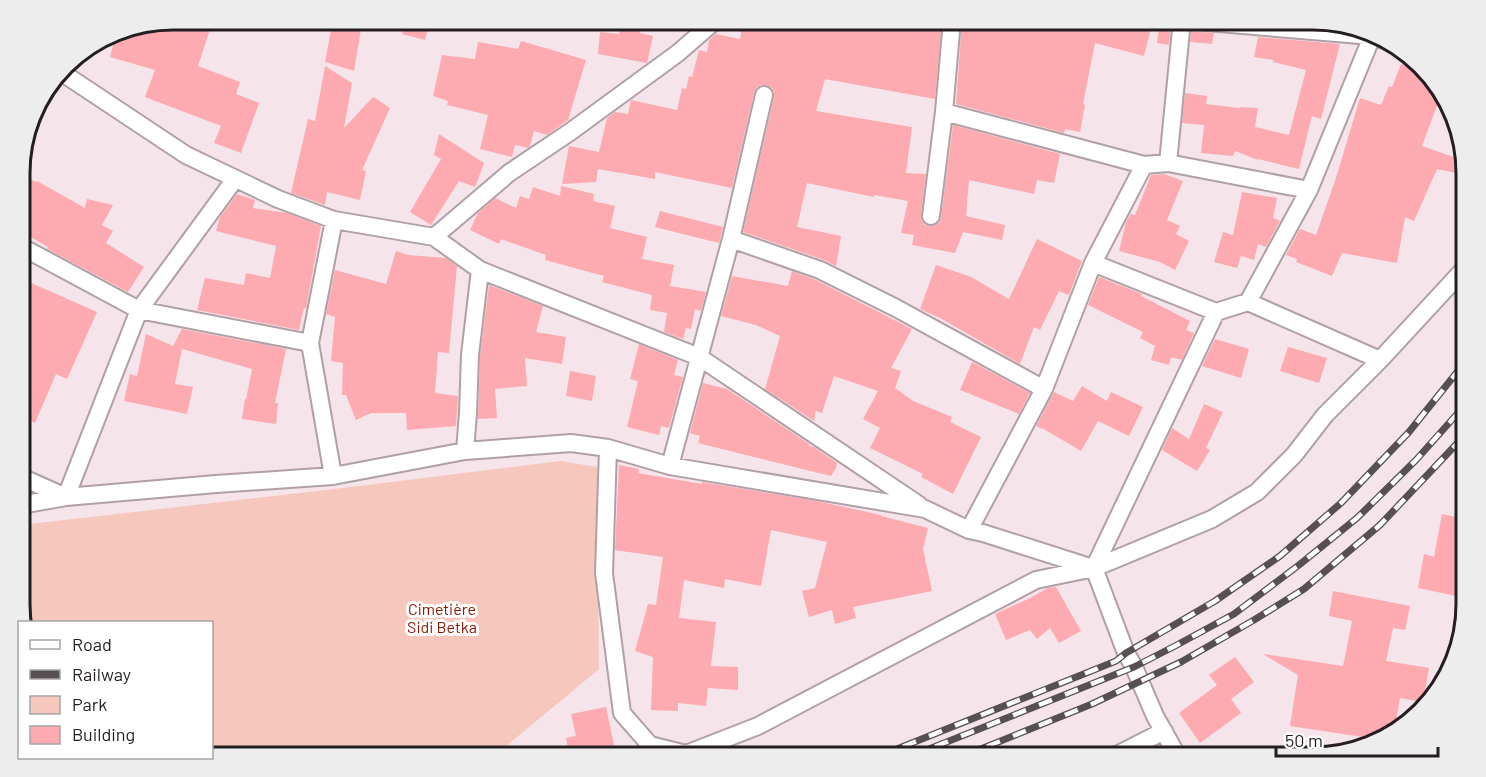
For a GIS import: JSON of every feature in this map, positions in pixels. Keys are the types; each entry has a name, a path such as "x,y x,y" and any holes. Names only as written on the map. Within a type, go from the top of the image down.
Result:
{"street":[{"path":"434,237 509,173 570,132 678,53 704,30"},
{"path":"931,216 951,30"},
{"path":"1168,163 1182,30"},
{"path":"1298,30 1346,34"},
{"path":"1248,302 1309,190 1375,44"},
{"path":"68,77 186,155 278,199 334,220 434,237 480,270 699,357 925,509 969,530 1094,568"},
{"path":"670,466 732,239 764,95"},
{"path":"944,112 1144,165 1168,163 1309,190"},
{"path":"969,530 1044,389 1093,263 1144,165"},
{"path":"66,497 139,310 235,178"},
{"path":"333,476 310,343 334,220"},
{"path":"732,239 820,270 896,308 1044,389"},
{"path":"30,251 139,310 310,343"},
{"path":"1093,263 1216,312 1248,302 1380,360"},
{"path":"465,451 470,355 480,270"},
{"path":"704,747 758,726 1036,580 1094,568 1212,519 1257,492 1294,455 1325,415 1456,278"},
{"path":"1172,747 1125,653 1094,568 1216,312"},
{"path":"30,503 66,497 333,476 465,451 571,443 608,448 670,466 925,509"},
{"path":"608,448 604,573 622,713 645,747"},
{"path":"30,481 66,497"},
{"path":"1133,747 1164,732"}],"green space":[{"name":"Cimetière Sidi Betka","path":"561,461 597,467 599,669 505,747 213,747 213,621 31,621 30,524"}],"building":[{"path":"210,30 198,66 240,82 236,94 259,103 241,153 214,143 221,126 145,97 155,70 110,57 114,44 136,35 155,31"},
{"path":"331,30 361,30 354,71 325,62"},
{"path":"403,30 428,30 425,40 402,34"},
{"path":"620,30 641,30 640,33 653,36 647,63 598,54 600,32 619,34"},
{"path":"741,30 941,30 935,99 825,79 816,111 912,127 906,173 926,174 921,215 925,225 936,225 940,222 953,125 1060,154 1054,183 1037,180 1034,194 969,180 966,216 1005,225 1002,240 963,232 955,253 912,245 914,235 901,233 908,201 874,195 874,197 807,183 797,227 841,236 836,266 743,232 774,97 772,88 761,85 754,93 732,188 655,172 655,179 598,169 596,182 562,184 569,146 599,152 607,118 615,112 628,114 631,100 677,110 682,88 686,89 689,76 692,77 699,50 707,52 709,40 716,34 740,39"},
{"path":"961,30 1151,30 1144,56 1095,43 1080,132 1065,129 1064,133 956,104"},
{"path":"1159,30 1170,30 1169,45 1157,43"},
{"path":"1191,31 1214,33 1212,44 1190,42"},
{"path":"1258,37 1340,44 1321,119 1312,116 1299,169 1258,160 1235,151 1233,156 1201,153 1204,125 1182,123 1185,93 1207,96 1206,104 1258,108 1255,127 1289,135 1306,70 1254,57"},
{"path":"521,41 586,60 568,120 547,135 534,131 530,146 528,148 515,145 512,157 480,149 488,115 447,105 448,101 433,96 442,55 475,59 478,42 518,49"},
{"path":"1401,64 1414,72 1426,86 1438,104 1422,146 1455,158 1456,173 1437,169 1414,221 1405,217 1397,263 1342,253 1332,276 1296,262 1297,259 1286,255 1300,229 1316,235 1360,98 1381,105 1389,86 1392,87"},
{"path":"325,66 352,83 344,128 373,97 390,108 362,170 366,171 360,200 327,192 325,205 291,193 308,119 315,121"},
{"path":"439,134 484,163 475,187 459,181 431,225 410,212 441,159 434,155"},
{"path":"1164,174 1183,181 1167,220 1180,226 1176,234 1189,241 1175,270 1160,262 1119,251 1126,222 1131,214 1135,215 1151,175"},
{"path":"30,179 85,208 87,199 113,205 102,225 113,231 106,243 144,267 128,292 47,249 48,247 30,237"},
{"path":"561,186 594,194 593,201 615,206 610,228 647,237 642,259 674,265 670,286 706,292 701,311 695,309 691,329 686,328 683,339 664,332 667,313 650,310 652,295 602,282 604,276 545,260 546,255 501,239 499,244 470,230 478,213 495,198 516,208 520,196 529,199 533,187 560,196"},
{"path":"1242,192 1277,198 1273,218 1280,221 1266,247 1258,244 1254,260 1241,256 1237,268 1214,262 1223,232 1233,235"},
{"path":"237,194 255,200 253,208 287,213 321,226 306,309 304,308 299,330 197,310 205,278 244,285 246,273 270,278 276,246 216,231 220,217"},
{"path":"660,211 723,227 719,243 655,227"},
{"path":"1037,239 1082,261 1069,295 1059,291 1040,330 1034,327 1020,364 920,309 936,265 971,277 1009,299"},
{"path":"396,251 408,255 446,258 457,266 449,353 438,352 435,393 458,396 456,426 407,430 406,413 371,413 356,420 346,395 342,395 343,363 331,361 335,317 326,314 335,270 386,284"},
{"path":"792,271 816,280 912,329 891,368 901,371 895,388 913,401 952,417 950,422 981,437 953,494 921,477 923,474 870,448 880,428 863,419 878,391 834,376 822,413 816,411 814,421 765,389 780,336 756,325 721,316 732,276 788,286"},
{"path":"1099,277 1142,294 1141,296 1190,321 1186,330 1194,333 1182,360 1171,357 1169,365 1151,360 1155,346 1140,338 1143,332 1088,305"},
{"path":"30,282 97,312 67,379 56,374 35,423 30,421"},
{"path":"489,285 543,306 536,332 566,337 562,364 525,358 527,386 495,389 497,418 478,419 480,356"},
{"path":"182,329 286,349 275,403 278,403 276,424 242,419 252,369 179,348 182,349 175,384 193,387 187,414 124,401 130,374 137,376 146,334 173,346"},
{"path":"1215,339 1249,349 1241,378 1202,366"},
{"path":"639,344 678,360 674,375 683,377 669,428 661,426 659,435 627,427 638,381 630,379"},
{"path":"1288,347 1327,358 1319,383 1280,371"},
{"path":"972,362 1030,393 1019,414 960,390"},
{"path":"570,371 596,376 592,401 566,396"},
{"path":"703,383 727,389 837,463 831,476 698,443 700,436 690,433"},
{"path":"1082,386 1107,401 1111,392 1143,407 1129,436 1098,421 1081,451 1036,426 1054,392 1073,401"},
{"path":"1204,404 1223,412 1206,448 1210,450 1197,471 1162,450 1172,428 1189,439"},
{"path":"619,465 639,469 638,473 817,501 928,528 923,549 932,591 853,607 856,618 835,624 832,610 809,617 802,591 815,588 827,542 771,530 761,586 725,579 724,588 684,580 679,618 716,622 711,666 738,667 738,690 708,688 706,706 678,703 678,711 651,710 653,657 635,651 648,604 656,605 663,557 615,550"},
{"path":"1442,514 1456,517 1456,596 1418,588 1424,554 1434,557"},
{"path":"1056,587 1081,631 1059,643 1050,628 1037,639 1030,630 1006,640 995,614 1048,588"},
{"path":"1333,591 1410,606 1405,630 1393,628 1386,661 1429,668 1425,692 1420,698 1417,701 1400,698 1396,720 1364,737 1290,726 1298,675 1263,654 1343,666 1352,621 1329,616"},
{"path":"1235,657 1254,682 1231,699 1241,713 1200,743 1179,713 1217,685 1209,675"},
{"path":"606,707 614,745 568,747 566,738 576,736 571,714"}],"railway":[{"path":"902,747 1116,661 1215,601 1280,556 1341,503 1409,432 1456,373"},
{"path":"934,747 1134,667 1234,614 1357,518 1416,460 1456,415"},
{"path":"986,747 1092,704 1181,662 1304,589 1380,525 1456,445"}]}
